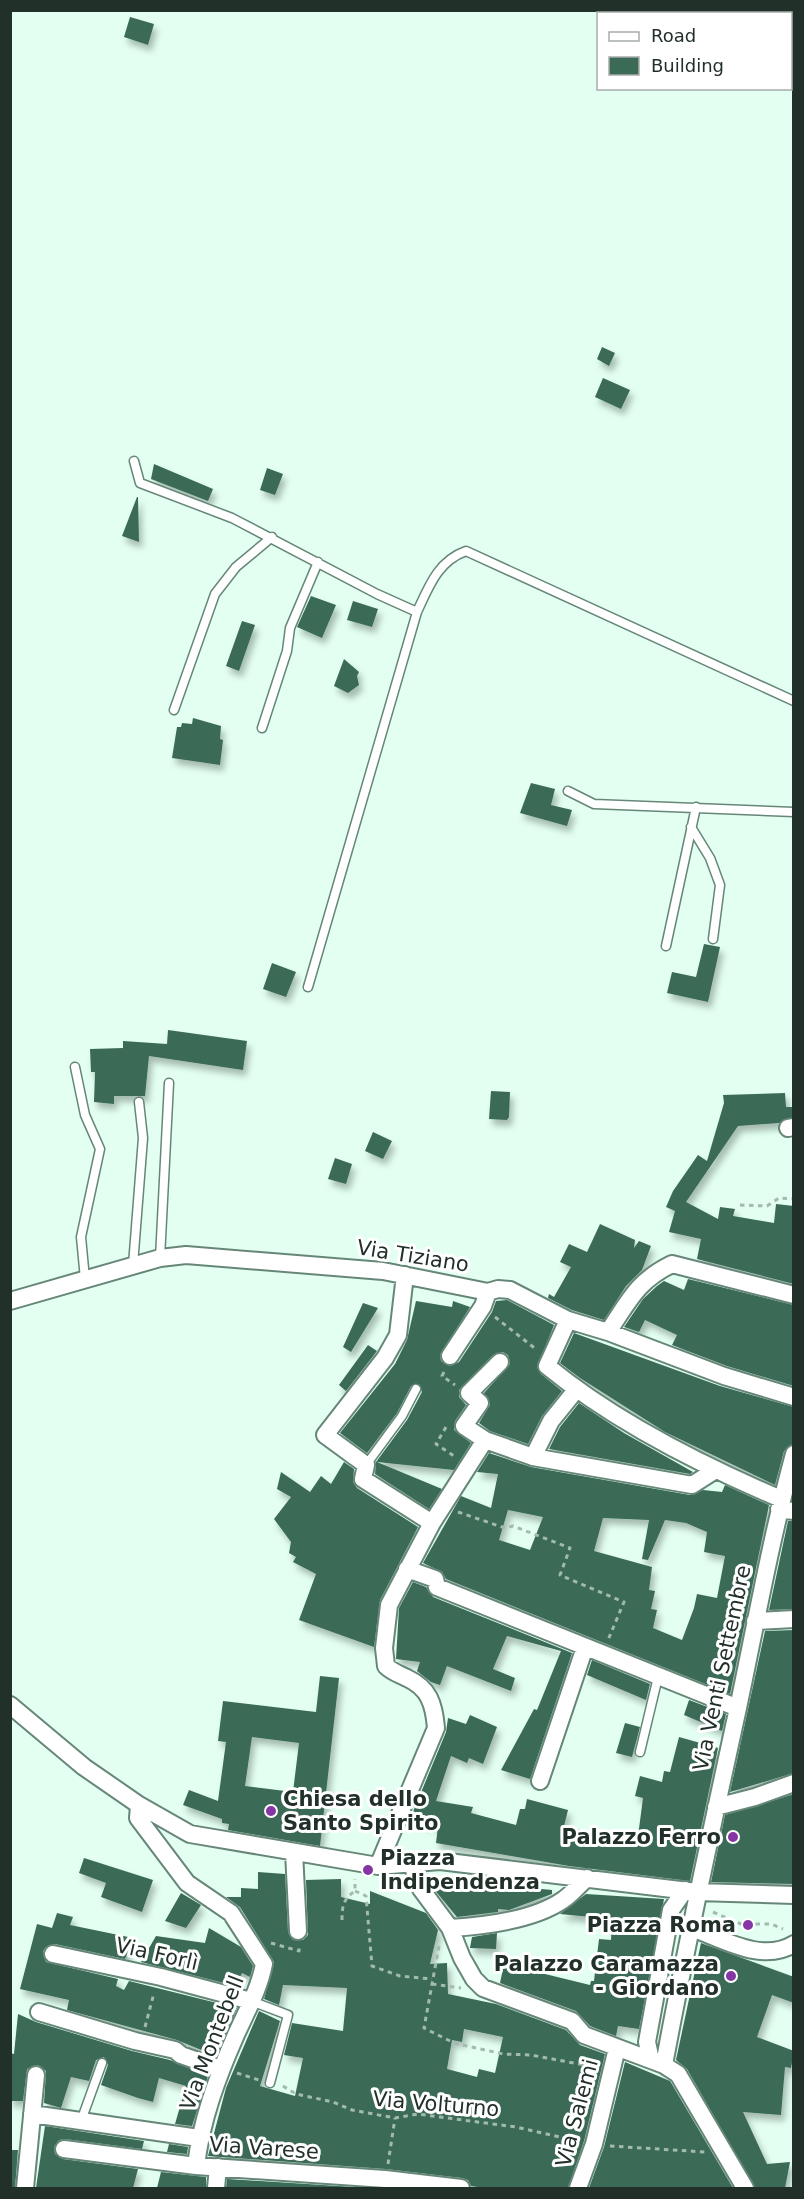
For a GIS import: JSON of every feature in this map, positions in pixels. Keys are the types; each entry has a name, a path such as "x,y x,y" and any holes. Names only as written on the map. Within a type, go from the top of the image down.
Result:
{"street":[{"name":"Via Tiziano","path":"10,1301 160,1258 186,1256 384,1271 488,1292 498,1289 510,1290 568,1320 608,1332 724,1376 794,1397"},
{"path":"608,1332 638,1287 651,1275 672,1264 794,1295"},
{"path":"405,1275 398,1335 385,1358 325,1435 366,1465 363,1479 432,1523"},
{"path":"450,1356 483,1306 488,1292"},
{"path":"568,1320 547,1366 576,1390 714,1471 784,1506"},
{"path":"500,1362 469,1393 480,1403 464,1426 485,1440 533,1457 692,1485 714,1471"},
{"path":"533,1457 551,1421 576,1390"},
{"path":"378,1866 436,1728 435,1709 429,1694 416,1682 386,1666 384,1648 389,1605 432,1523 485,1440"},
{"name":"Via Venti Settembre","path":"657,2063 689,1927 691,1891 716,1807 755,1622 784,1506 794,1454"},
{"path":"407,1569 435,1579 437,1587 738,1708"},
{"path":"755,1622 794,1619"},
{"path":"540,1780 585,1647"},
{"path":"10,1705 84,1767 139,1805 190,1834 378,1866 440,1861 691,1891 794,1895"},
{"path":"716,1807 755,1797 794,1783"},
{"name":"Via Montebell","path":"139,1805 138,1818 174,1868 187,1883 231,1912 264,1964 259,1988 221,2069 200,2138 196,2166"},
{"path":"294,1852 298,1931"},
{"path":"411,1862 421,1889 450,1928 462,1958 474,1979 483,1988 572,2020 584,2035 657,2063 678,2074 745,2188"},
{"path":"450,1928 486,1926 544,1909 563,1900 587,1878"},
{"path":"657,2063 647,2042 671,1910 691,1891"},
{"path":"689,1927 757,1952 776,1952 794,1944"},
{"name":"Via Forlì","path":"53,1954 161,1977 251,2001"},
{"path":"39,2012 175,2050 181,2055 221,2069"},
{"name":"Via Salemi","path":"578,2188 594,2144 617,2048"},
{"path":"25,2188 36,2075"},
{"path":"32,2114 200,2138"},
{"name":"Via Varese","path":"64,2149 196,2166 385,2179 461,2188"},
{"path":"216,2188 218,2167"}],"lane":[{"path":"134,461 140,483 232,518 272,537 376,594 417,612"},
{"path":"174,710 215,594 236,567 272,537"},
{"path":"308,987 417,612 435,574 453,555 466,550 794,701"},
{"path":"262,728 287,651 290,628 318,562"},
{"path":"568,791 594,804 794,812"},
{"path":"666,946 696,807"},
{"path":"691,827 710,858 720,885 713,939"},
{"path":"75,1067 84,1114 99,1149 81,1237 85,1279"},
{"path":"160,1258 169,1083"},
{"path":"133,1265 143,1138 139,1102"},
{"path":"366,1465 402,1416 416,1389"},
{"path":"640,1752 658,1677"},
{"path":"251,2001 288,2016 270,2083"},
{"path":"81,2121 102,2063"}],"path":[{"path":"740,1205 767,1206 779,1198 794,1199"},
{"path":"507,1329 550,1359"},
{"path":"450,1356 442,1376 469,1393"},
{"path":"464,1426 446,1426 436,1444 468,1465"},
{"path":"442,1507 505,1528 513,1526 570,1548 560,1575 624,1602 603,1653"},
{"path":"355,1862 355,1891"},
{"path":"342,1920 342,1908 347,1896 355,1891"},
{"path":"355,1891 366,1896 372,1966 400,1976 432,1979"},
{"path":"713,1912 741,1924 771,1924"},
{"path":"450,1928 442,1933 424,2028 454,2043 502,2054 531,2055 612,2070"},
{"path":"250,1941 253,1938 299,1951 298,1931"},
{"path":"142,2042 151,2001 161,1977"},
{"name":"Via Volturno","path":"221,2069 286,2087 296,2094 333,2102 352,2110 395,2118 418,2114 441,2116 516,2127 594,2144 725,2154"},
{"path":"385,2179 395,2118"}],"building":[{"path":"130,17 154,24 148,45 124,37"},
{"path":"602,347 615,353 609,366 597,359"},
{"path":"603,378 630,390 621,409 595,397"},
{"path":"154,464 213,489 208,501 151,479"},
{"path":"267,468 283,474 275,495 260,490"},
{"path":"138,497 139,542 122,536"},
{"path":"311,596 336,605 322,638 297,627"},
{"path":"353,601 378,609 372,627 347,620"},
{"path":"242,621 255,625 239,671 226,666"},
{"path":"344,659 359,672 357,676 359,685 348,693 334,686"},
{"path":"193,718 221,726 220,739 223,740 220,765 172,758 177,727 181,727 182,723 192,724"},
{"path":"531,783 555,789 551,805 572,810 567,826 520,813"},
{"path":"704,944 720,947 708,1002 667,993 672,972 696,977"},
{"path":"272,963 296,972 286,997 263,989"},
{"path":"168,1030 247,1041 243,1070 149,1056 145,1096 114,1096 114,1104 94,1102 95,1072 91,1072 90,1049 123,1048 123,1041 167,1044"},
{"path":"491,1091 510,1092 507,1120 489,1119"},
{"path":"785,1093 786,1107 794,1107 794,1117 779,1123 738,1126 686,1202 718,1219 720,1207 735,1209 733,1216 774,1223 776,1204 794,1206 794,1284 697,1259 701,1239 669,1232 675,1211 666,1207 673,1191 698,1155 707,1161 724,1103 723,1095"},
{"path":"373,1132 392,1141 383,1159 365,1151"},
{"path":"335,1158 352,1164 346,1184 328,1179"},
{"path":"600,1224 635,1240 634,1248 639,1241 651,1246 642,1270 626,1286 604,1320 572,1310 548,1298 549,1294 554,1297 571,1267 560,1262 569,1244 587,1252"},
{"path":"688,1279 794,1305 794,1386 727,1366 672,1345 677,1335 645,1320 639,1332 624,1327 643,1299 657,1286 664,1281 684,1290"},
{"path":"507,1300 554,1325 537,1367 541,1374 562,1391 542,1416 528,1444 490,1431 479,1423 490,1405 484,1393 510,1364 508,1355 503,1352 493,1355 459,1390 459,1397 466,1405 455,1421 454,1430 471,1443 454,1470 377,1462 442,1489 429,1509 375,1474 376,1462 407,1420 422,1392 419,1384 411,1386 397,1413 367,1453 340,1433 395,1364 407,1340 416,1301 452,1307 453,1301 470,1307 440,1355 441,1361 450,1366 459,1362 492,1312 496,1301"},
{"path":"363,1303 378,1308 351,1352 343,1347"},
{"path":"574,1333 720,1386 794,1407 794,1444 784,1451 775,1485 665,1432 560,1363"},
{"path":"368,1345 377,1351 346,1391 339,1385"},
{"path":"579,1403 624,1433 693,1472 690,1474 549,1449 560,1427"},
{"path":"489,1453 531,1467 690,1495 703,1490 722,1492 725,1485 769,1505 730,1694 446,1579 442,1572 423,1563 461,1496 491,1508 498,1474 477,1472","holes":["508,1510 543,1517 530,1550 499,1540","603,1518 649,1520 642,1559 648,1560 665,1520 686,1523 707,1532 704,1552 725,1556 717,1598 697,1594 682,1640 653,1628 657,1610 651,1609 655,1591 649,1590 652,1567 594,1551"]},
{"path":"344,1462 354,1469 353,1482 357,1488 418,1527 380,1600 374,1647 299,1620 316,1574 293,1562 296,1557 289,1553 291,1542 274,1519 291,1497 277,1489 281,1472 310,1492 321,1476 331,1484"},
{"path":"788,1521 794,1521 794,1609 769,1610"},
{"path":"413,1582 426,1587 433,1597 572,1653 530,1779 501,1770 534,1709 537,1710 561,1651 507,1636 493,1669 515,1678 511,1691 447,1666 440,1685 431,1682 417,1671 420,1662 396,1659 399,1608"},
{"path":"794,1630 794,1773 730,1792 765,1631"},
{"path":"592,1660 650,1684 646,1700 587,1675"},
{"path":"320,1676 339,1678 320,1846 228,1830 229,1824 222,1823 222,1819 183,1805 189,1790 218,1801 226,1742 218,1741 223,1701 316,1712","holes":["252,1737 299,1743 293,1792 245,1786"]},
{"path":"689,1700 726,1714 722,1731 684,1715"},
{"path":"470,1715 497,1727 483,1764 469,1758 467,1763 451,1756 436,1801 473,1807 471,1813 516,1825 520,1809 525,1809 527,1799 568,1810 564,1826 589,1832 588,1836 637,1844 643,1798 635,1796 640,1776 662,1782 664,1771 670,1772 679,1737 718,1748 690,1881 569,1866 436,1843 438,1826 410,1819 446,1732 448,1718 466,1724"},
{"path":"625,1723 640,1727 632,1757 616,1753"},
{"name":"Palazzo Ferro","path":"794,1794 794,1884 711,1882 725,1815"},
{"path":"84,1858 153,1880 142,1912 101,1897 106,1883 79,1873"},
{"path":"258,1872 285,1874 288,1932 293,1940 303,1940 308,1935 306,1880 341,1879 341,1897 370,1904 370,1891 426,1913 438,1930 430,1964 447,1963 448,1994 496,2004 566,2030 580,2045 605,2054 584,2141 568,2188 485,2188 471,2186 468,2180 462,2178 386,2169 208,2156 226,2088 259,2011 280,2021 260,2086 295,2096 303,2058 284,2055 292,2023 343,2031 347,1988 283,1985 279,2005 264,1999 274,1962 240,1907 226,1897 241,1897 241,1888 258,1889","holes":["464,2029 503,2037 495,2073 479,2069 477,2077 447,2069 452,2040 462,2042"]},
{"path":"432,1879 552,1890 552,1894 509,1910 498,1909 498,1912 457,1917 433,1888"},
{"path":"181,1893 201,1905 186,1928 165,1921"},
{"path":"586,1894 664,1899 639,2029 618,2026 616,2036 590,2026 576,2011 500,1983 504,1964 590,1985 591,1981 594,1981 599,1939 611,1940 612,1919 560,1914"},
{"path":"57,1913 73,1917 70,1925 133,1938 125,1959 55,1944 46,1947 43,1951 46,1962 118,1979 116,1986 124,1990 129,1981 237,2008 216,2056 177,2040 67,2010 69,2000 20,1989 37,1924 52,1928"},
{"path":"209,1928 241,1947 253,1966 250,1977 242,1973 236,1986 141,1962 156,1936 205,1943"},
{"path":"497,1933 496,1949 470,1948 472,1937"},
{"path":"701,1943 794,1977 794,2003 772,1995 757,2037 794,2051 791,2068 785,2067 781,2115 743,2112 767,2164 790,2162 785,2188 755,2188 687,2069 676,2060"},
{"path":"18,2014 36,2022 170,2060 208,2076 192,2126 175,2124 186,2086 159,2078 153,2102 101,2085 108,2065 104,2057 96,2060 89,2081 71,2077 61,2108 44,2103 46,2071 38,2065 27,2069 23,2101 10,2101 10,2053 14,2054"},
{"path":"625,2062 670,2081 733,2188 589,2188 604,2147"},
{"path":"45,2126 144,2141 142,2149 65,2139 59,2140 54,2147 55,2154 63,2159 138,2169 133,2188 36,2188"},
{"path":"169,2144 188,2147 187,2154 167,2152"},
{"path":"10,2150 18,2150 15,2188 10,2188"},
{"path":"161,2172 206,2177 206,2188 157,2188"},
{"path":"227,2179 370,2188 226,2188"}],"place":[{"name":"Chiesa dello Santo Spirito","path":"271,1811"},
{"name":"Palazzo Ferro","path":"733,1837"},
{"name":"Piazza Indipendenza","path":"368,1870"},
{"name":"Piazza Roma","path":"748,1925"},
{"name":"Palazzo Caramazza - Giordano","path":"731,1976"}]}
